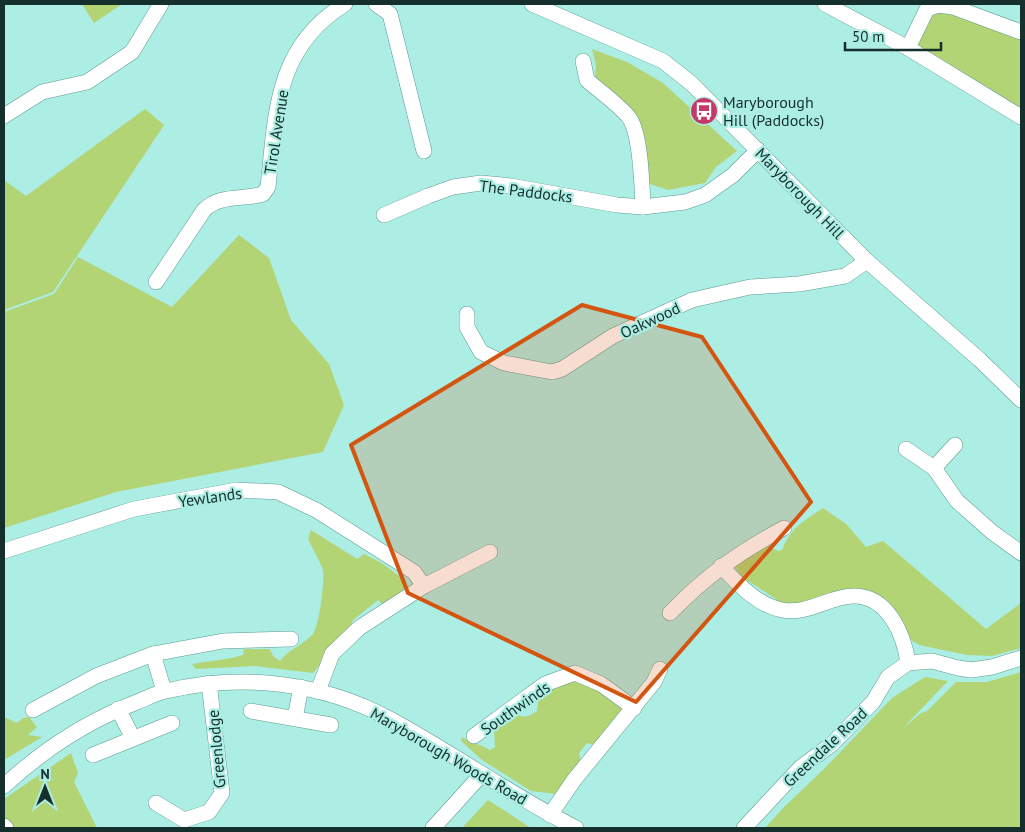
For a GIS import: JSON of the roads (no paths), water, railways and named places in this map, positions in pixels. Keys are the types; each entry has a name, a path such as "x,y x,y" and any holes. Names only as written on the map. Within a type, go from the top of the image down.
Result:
{"street":[{"path":"4,116 42,92 87,82 132,52 161,4"},
{"name":"Tirol Avenue","path":"156,282 204,210 210,204 219,200 253,197 263,194 268,187 280,92 291,60 308,34 329,14 345,4"},
{"path":"376,4 390,14 424,150"},
{"name":"Maryborough Hill","path":"532,4 663,61 692,84 867,261 980,360 1021,400"},
{"path":"825,4 908,48 1021,117"},
{"path":"908,48 927,9 939,5 953,7 1021,32"},
{"path":"583,61 586,80 630,120 638,144 644,207"},
{"name":"The Paddocks","path":"384,215 453,187 481,183 511,186 617,205 644,207 685,202 704,195 733,174 758,150"},
{"name":"Oakwood","path":"466,314 466,327 481,352 504,363 552,372 562,370 613,336 692,300 750,287 799,284 844,276 867,261"},
{"path":"934,468 955,445"},
{"path":"906,449 934,468 956,501 992,532 1021,553"},
{"name":"Yewlands","path":"4,551 134,509 237,490 278,492 316,510 414,572 424,586"},
{"path":"670,613 694,588 721,566 751,546 784,528"},
{"path":"318,691 332,654 359,628 424,586 490,552"},
{"path":"721,566 742,588 782,610 807,608 852,596 866,598 880,606 892,618 906,648 908,663 932,661 971,670 992,667 1021,658"},
{"path":"33,710 96,676 153,654 223,641 290,638"},
{"path":"153,654 164,691"},
{"name":"Greendale Road","path":"744,828 800,768 832,744 874,702 888,677 908,663"},
{"path":"576,828 556,821 574,780 634,708 654,682 660,669"},
{"name":"Southwinds","path":"474,736 545,684 575,673 601,684 634,708"},
{"name":"Maryborough Woods Road","path":"6,777 67,736 118,709 164,691 209,683 255,681 318,691 389,719 482,774 556,821"},
{"name":"Greenlodge","path":"156,803 184,820 210,812 222,793 209,683"},
{"path":"295,718 301,687"},
{"path":"118,709 133,738"},
{"path":"251,711 331,724"},
{"path":"93,755 172,723"},
{"path":"433,828 482,774"}],"place":[{"name":"Maryborough Hill (Paddocks)","path":"704,111"}]}
